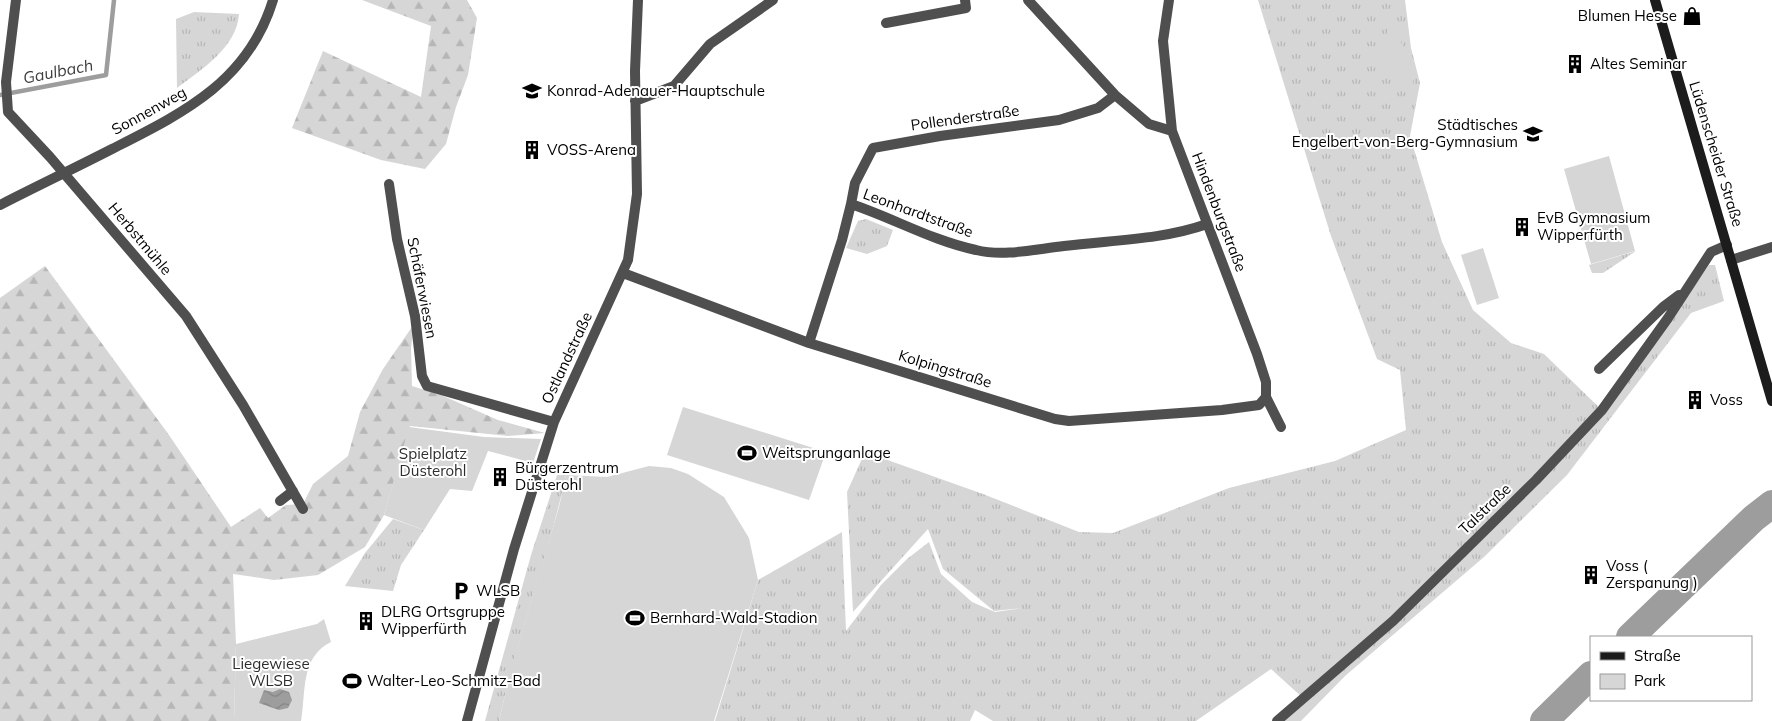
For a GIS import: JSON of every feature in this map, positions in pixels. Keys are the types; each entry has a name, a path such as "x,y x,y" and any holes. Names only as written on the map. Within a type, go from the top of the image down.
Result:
{"main road":[{"name":"Lüdenscheider Straße","path":"1655,0 1772,401"}],"street":[{"name":"Herbstmühle","path":"16,0 6,82 8,112 64,173 186,316 243,405 303,509"},
{"name":"Sonnenweg","path":"0,205 173,119 216,89 242,63 266,20 273,0"},
{"name":"Ostlandstraße","path":"467,721 514,549 554,422 628,260 638,194 635,101 638,0"},
{"path":"635,101 674,86 710,44 773,0"},
{"path":"886,23 966,8 964,0"},
{"path":"1028,0 1115,95 1149,124 1172,131"},
{"name":"Hindenburgstraße","path":"1169,0 1163,41 1172,131 1257,354 1266,382 1266,397 1281,427"},
{"name":"Pollenderstraße","path":"851,204 855,183 873,148 940,136 1059,120 1098,108 1115,95"},
{"name":"Schäferwiesen","path":"389,184 397,239 415,316 421,371 427,386 554,422"},
{"name":"Leonhardtstraße","path":"809,343 842,240 851,204 903,225 978,251 1005,252 1158,235 1189,230 1207,224"},
{"name":"Talstraße","path":"1277,721 1393,621 1602,410 1668,318 1711,252 1727,245"},
{"path":"1731,260 1772,247"},
{"name":"Kolpingstraße","path":"623,273 809,343 1037,413 1069,421 1222,410 1258,405 1266,397"},
{"name":"Talstraße","path":"1599,369 1663,307 1684,292"},
{"path":"280,501 293,492"}],"green space":[{"path":"362,0 467,0 477,18 468,75 456,107 446,144 425,169 381,160 292,128 323,51 421,97 431,26"},
{"path":"1258,0 1405,0 1411,48 1420,83 1410,136 1442,242 1473,310 1511,343 1544,354 1605,413 1709,265 1715,265 1724,301 1691,313 1567,475 1484,557 1345,676 1301,721 1277,721 1303,698 1271,669 1196,721 993,721 975,710 970,721 715,721 758,580 842,532 846,631 881,585 907,559 929,542 941,574 972,602 995,612 1023,608 994,611 943,569 928,529 853,612 847,492 865,452 983,494 1079,532 1113,533 1229,488 1335,461 1406,430 1400,370 1377,359 1331,236"},
{"path":"1392,11 1415,88 1378,70"},
{"path":"194,12 239,14 237,26 225,47 207,65 177,88 176,19"},
{"path":"1609,156 1635,251 1591,264 1564,169"},
{"path":"866,219 893,230 887,246 867,254 846,248 858,221"},
{"path":"1483,248 1499,298 1477,305 1461,255"},
{"path":"1636,251 1603,273 1592,273 1589,265"},
{"path":"45,266 169,435 231,527 260,508 268,518 286,505 303,504 313,484 348,456 360,412 383,369 414,324 411,348 412,386 441,395 498,420 545,433 508,436 410,426 384,515 365,547 318,575 274,580 233,574 236,644 234,721 0,721 0,298"},
{"name":"Weitsprunganlage","path":"683,407 826,452 809,500 667,455"},
{"name":"Spielplatz Düsterohl","path":"409,427 484,437 541,439 533,463 488,451 472,491 450,489 424,530 384,515"},
{"name":"Bernhard-Wald-Stadion","path":"649,466 671,468 688,474 724,497 749,538 758,580 714,721 499,721 510,673 559,507 566,475 607,477"},
{"path":"557,475 566,475 559,506 506,690 499,721 485,721 531,555"},
{"path":"393,519 424,530 401,565 393,591 345,586 365,553"},
{"name":"Liegewiese WLSB","path":"324,619 331,642 321,649 309,666 301,721 234,721 236,644 317,624"}],"water":[{"path":"280,689 289,692 292,700 288,708 279,710 259,703 264,690 273,692"}],"waterway":[{"name":"Gaulbach","path":"0,95 106,75 114,0"},
{"path":"1631,636 1754,518 1772,504"},
{"path":"1544,721 1590,676"}],"place":[{"name":"Blumen Hesse","path":"1692,16"},
{"name":"Altes Seminar","path":"1575,64"},
{"name":"Konrad-Adenauer-Hauptschule","path":"532,91"},
{"name":"Städtisches Engelbert-von-Berg-Gymnasium","path":"1533,134"},
{"name":"VOSS-Arena","path":"532,150"},
{"name":"EvB Gymnasium Wipperfürth","path":"1522,227"},
{"name":"Voss","path":"1695,400"},
{"name":"Weitsprunganlage","path":"747,453"},
{"name":"Bürgerzentrum Düsterohl","path":"500,477"},
{"name":"Voss ( Zerspanung )","path":"1591,575"},
{"name":"WLSB","path":"461,591"},
{"name":"Bernhard-Wald-Stadion","path":"635,618"},
{"name":"DLRG Ortsgruppe Wipperfürth","path":"366,621"},
{"name":"Walter-Leo-Schmitz-Bad","path":"352,681"}]}
